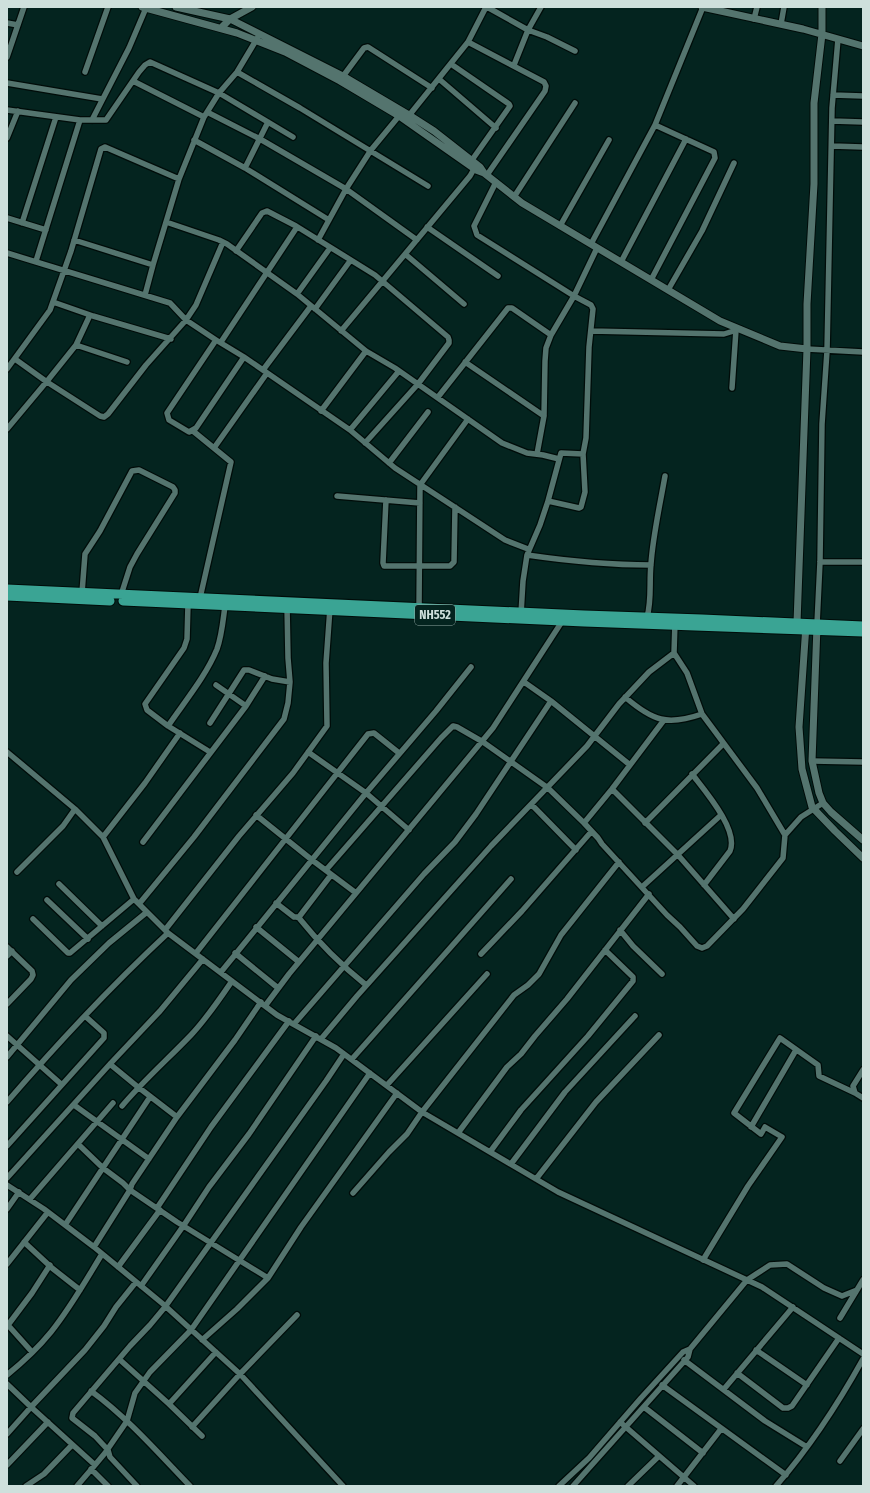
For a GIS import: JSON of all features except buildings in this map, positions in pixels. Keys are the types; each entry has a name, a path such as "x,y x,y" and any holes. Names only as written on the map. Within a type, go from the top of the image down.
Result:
{"highway":[{"name":"NH552","path":"7,590 200,598 287,605 563,618 806,627 863,626"},
{"name":"NH552","path":"7,596 225,606 287,605"},
{"name":"NH552","path":"563,618 647,617 675,622 797,623 806,627"},
{"name":"NH552","path":"817,627 863,632"}],"street":[{"path":"7,57 24,7"},
{"path":"85,72 108,7"},
{"path":"176,7 230,19 261,34 342,79 405,117 472,160 485,174"},
{"path":"221,28 230,19 252,7"},
{"path":"318,240 346,188 371,150 432,88 468,42 486,7 528,30 547,37 575,51"},
{"path":"514,65 528,30 541,7"},
{"path":"538,454 544,416 546,348 551,335 574,296 594,246 655,125 702,7 781,24 863,46"},
{"path":"754,18 757,7"},
{"path":"781,24 784,7"},
{"path":"797,623 807,349 807,304 814,184 814,103 822,34 822,7"},
{"path":"92,120 129,48 144,8 221,28 256,40 342,79"},
{"path":"183,18 186,8"},
{"path":"7,23 18,25"},
{"path":"145,295 179,179 204,117 219,93 237,72 261,34"},
{"path":"838,39 832,120 828,255 828,351 822,424 820,562 812,761 819,794 823,803 863,840"},
{"path":"468,42 544,82 546,88 485,174"},
{"path":"342,79 364,48 368,46 432,88"},
{"path":"7,110 80,120 103,120 109,117 133,81 145,65 150,62 219,93 293,137"},
{"path":"451,64 509,104 509,108 496,128 472,160"},
{"path":"237,72 371,150 428,186"},
{"path":"439,79 496,128"},
{"path":"133,81 204,117"},
{"path":"7,83 102,100"},
{"path":"833,95 863,96"},
{"path":"514,197 575,103"},
{"path":"7,138 18,111"},
{"path":"207,112 260,139 346,188 417,240"},
{"path":"22,223 56,117"},
{"path":"405,117 474,169 485,174 496,182 522,203 720,321 738,330 780,346 828,351 863,352"},
{"path":"36,261 80,120"},
{"path":"832,120 863,122"},
{"path":"245,168 268,122"},
{"path":"651,280 715,158 714,152 655,125"},
{"path":"621,262 686,139"},
{"path":"194,140 245,168 329,220"},
{"path":"560,226 609,140"},
{"path":"832,146 863,147"},
{"path":"7,369 50,310 74,240 101,149 103,148 179,179"},
{"path":"668,290 702,231 734,163"},
{"path":"340,331 470,176 474,169"},
{"path":"496,182 474,226 477,235 592,306 586,438 583,454 585,492 581,507 578,508 548,502"},
{"path":"236,251 263,212 267,211 297,227 382,281 448,337 449,343 418,384 365,443"},
{"path":"7,218 46,230"},
{"path":"166,222 224,242 297,294 366,351 438,397 506,446 526,453 559,459"},
{"path":"200,598 231,462 193,431 189,432 169,420 167,413 267,273 297,227"},
{"path":"427,227 498,276"},
{"path":"74,240 153,265"},
{"path":"15,359 47,382 100,416 104,417 108,414 146,365 186,320 196,305 224,242"},
{"path":"297,294 330,248"},
{"path":"7,253 170,303 186,320 265,371 350,430 389,463 420,485 505,540 527,552 564,560 625,565 651,565"},
{"path":"405,254 464,304"},
{"path":"214,448 265,371 350,261"},
{"path":"53,302 90,315 170,339"},
{"path":"438,397 508,308 512,308 551,335"},
{"path":"7,429 76,345 90,315"},
{"path":"590,331 724,334 738,330"},
{"path":"732,388 738,330"},
{"path":"76,345 127,362"},
{"path":"321,411 366,351"},
{"path":"193,431 244,357"},
{"path":"465,362 544,416"},
{"path":"350,430 399,371"},
{"path":"389,463 428,412"},
{"path":"418,611 420,485 468,419"},
{"path":"520,616 527,552 540,525 548,502 561,453 583,454"},
{"path":"82,593 85,554 100,531 132,471 139,470 173,487 175,493 130,567 121,595"},
{"path":"647,617 649,609 654,533 665,476"},
{"path":"338,496 420,503"},
{"path":"386,500 384,566 450,566 453,564 455,507"},
{"path":"820,562 863,562"},
{"path":"188,604 187,639 184,648 145,704 147,710 168,726 210,752"},
{"path":"139,904 194,837 284,719 288,703 290,682 287,605"},
{"path":"168,726 202,676 217,648 225,606"},
{"path":"7,1102 40,1064 124,974 167,931 256,815 293,773 327,726 326,663 330,607"},
{"path":"94,1247 130,1190 132,1184 177,1117 263,1004 483,742 524,682 563,618"},
{"path":"675,622 674,653 687,673 702,714 757,788 785,836"},
{"path":"806,627 799,727 802,770 812,807 834,831 863,858"},
{"path":"140,1286 184,1226 209,1187 319,1038 487,851 595,737 625,697 649,672 674,653"},
{"path":"221,972 256,927 471,667"},
{"path":"210,723 244,670 272,679 290,682"},
{"path":"143,842 246,706 265,676"},
{"path":"524,682 551,701 630,765"},
{"path":"216,685 246,706"},
{"path":"625,697 636,707 651,716 664,720 670,721 685,719 702,714"},
{"path":"118,1267 158,1209 210,1127 291,1023 344,967 424,874 455,842 476,814 551,701"},
{"path":"584,823 612,789 664,720"},
{"path":"326,870 453,726 483,742 548,788 584,823 697,946 702,948 707,946 744,909 783,858 785,836 801,817 823,803"},
{"path":"103,836 146,783 180,733"},
{"path":"196,953 368,734 374,734 399,753"},
{"path":"645,823 723,744"},
{"path":"7,752 103,836 134,899 147,912 167,931 263,1004 291,1023 319,1038 352,1059 422,1112 558,1192 762,1287 863,1354"},
{"path":"308,752 366,793 409,830"},
{"path":"812,761 863,762"},
{"path":"692,774 729,827 732,846 730,851 704,885"},
{"path":"612,789 678,855 734,919"},
{"path":"532,805 576,850"},
{"path":"17,872 63,826 75,810"},
{"path":"256,815 356,893"},
{"path":"642,887 721,815"},
{"path":"481,954 517,916 591,832"},
{"path":"353,1193 389,1152 402,1140 422,1112 514,995 528,985 539,974 561,935 619,862"},
{"path":"296,917 299,917 332,875"},
{"path":"352,1059 511,879"},
{"path":"59,884 102,926"},
{"path":"458,1133 507,1067 521,1054 567,1000 649,894"},
{"path":"33,919 68,953 72,952 88,939 134,899"},
{"path":"47,900 88,939"},
{"path":"276,903 299,918 317,941 344,967 366,985"},
{"path":"7,1057 71,980 109,943 147,912"},
{"path":"256,927 299,962"},
{"path":"620,930 633,946 662,974"},
{"path":"7,956 9,949 32,971 34,975 7,1004"},
{"path":"490,1152 521,1110 588,1036 634,981 633,977 605,950"},
{"path":"236,953 278,988"},
{"path":"7,1178 160,1011 203,959"},
{"path":"386,1085 486,974"},
{"path":"122,1106 138,1087 191,1035 213,1009 232,981"},
{"path":"7,1146 61,1084 104,1038 104,1033 85,1016"},
{"path":"511,1164 565,1092 635,1016"},
{"path":"536,1179 596,1102 659,1035"},
{"path":"7,1036 61,1084"},
{"path":"703,1260 748,1186 782,1137 765,1127 761,1134 734,1113 780,1038 818,1065 819,1076 863,1098"},
{"path":"751,1127 796,1050"},
{"path":"137,1486 110,1456 108,1450 95,1436 72,1418 73,1412 165,1307 344,1054"},
{"path":"110,1064 177,1117"},
{"path":"855,1093 853,1086 854,1083 863,1070"},
{"path":"77,1486 108,1450 127,1421 135,1393 150,1372 191,1330 370,1073"},
{"path":"202,1340 237,1309 268,1278 301,1227 397,1093"},
{"path":"66,1225 150,1097"},
{"path":"30,1199 113,1102"},
{"path":"74,1105 149,1159"},
{"path":"78,1144 103,1168 124,1183 130,1190 184,1226 268,1278"},
{"path":"7,1184 66,1225 94,1247 216,1352 240,1374 343,1486"},
{"path":"7,1209 19,1192"},
{"path":"7,1264 48,1212"},
{"path":"24,1242 50,1266 80,1290"},
{"path":"7,1375 50,1333 80,1290 102,1254"},
{"path":"573,1486 688,1356 690,1350 747,1280 770,1265 787,1264 824,1288 842,1296 857,1290"},
{"path":"32,1352 8,1324 32,1293 50,1266"},
{"path":"840,1318 863,1280"},
{"path":"7,1434 85,1350 136,1282"},
{"path":"724,1389 792,1307"},
{"path":"192,1427 240,1374 297,1315"},
{"path":"737,1373 783,1408 788,1408 792,1406 839,1338"},
{"path":"559,1486 589,1458 683,1352 690,1350"},
{"path":"756,1350 807,1385"},
{"path":"169,1404 216,1352"},
{"path":"119,1359 202,1436"},
{"path":"776,1486 786,1475 838,1404 863,1359"},
{"path":"684,1360 765,1421 807,1447"},
{"path":"7,1384 72,1444 108,1486"},
{"path":"662,1385 786,1475"},
{"path":"91,1391 127,1421 190,1486"},
{"path":"644,1407 703,1453"},
{"path":"7,1465 48,1422"},
{"path":"620,1422 694,1486"},
{"path":"677,1486 721,1429"},
{"path":"840,1461 863,1429"},
{"path":"26,1486 44,1474 72,1444"},
{"path":"628,1486 659,1456"}]}
